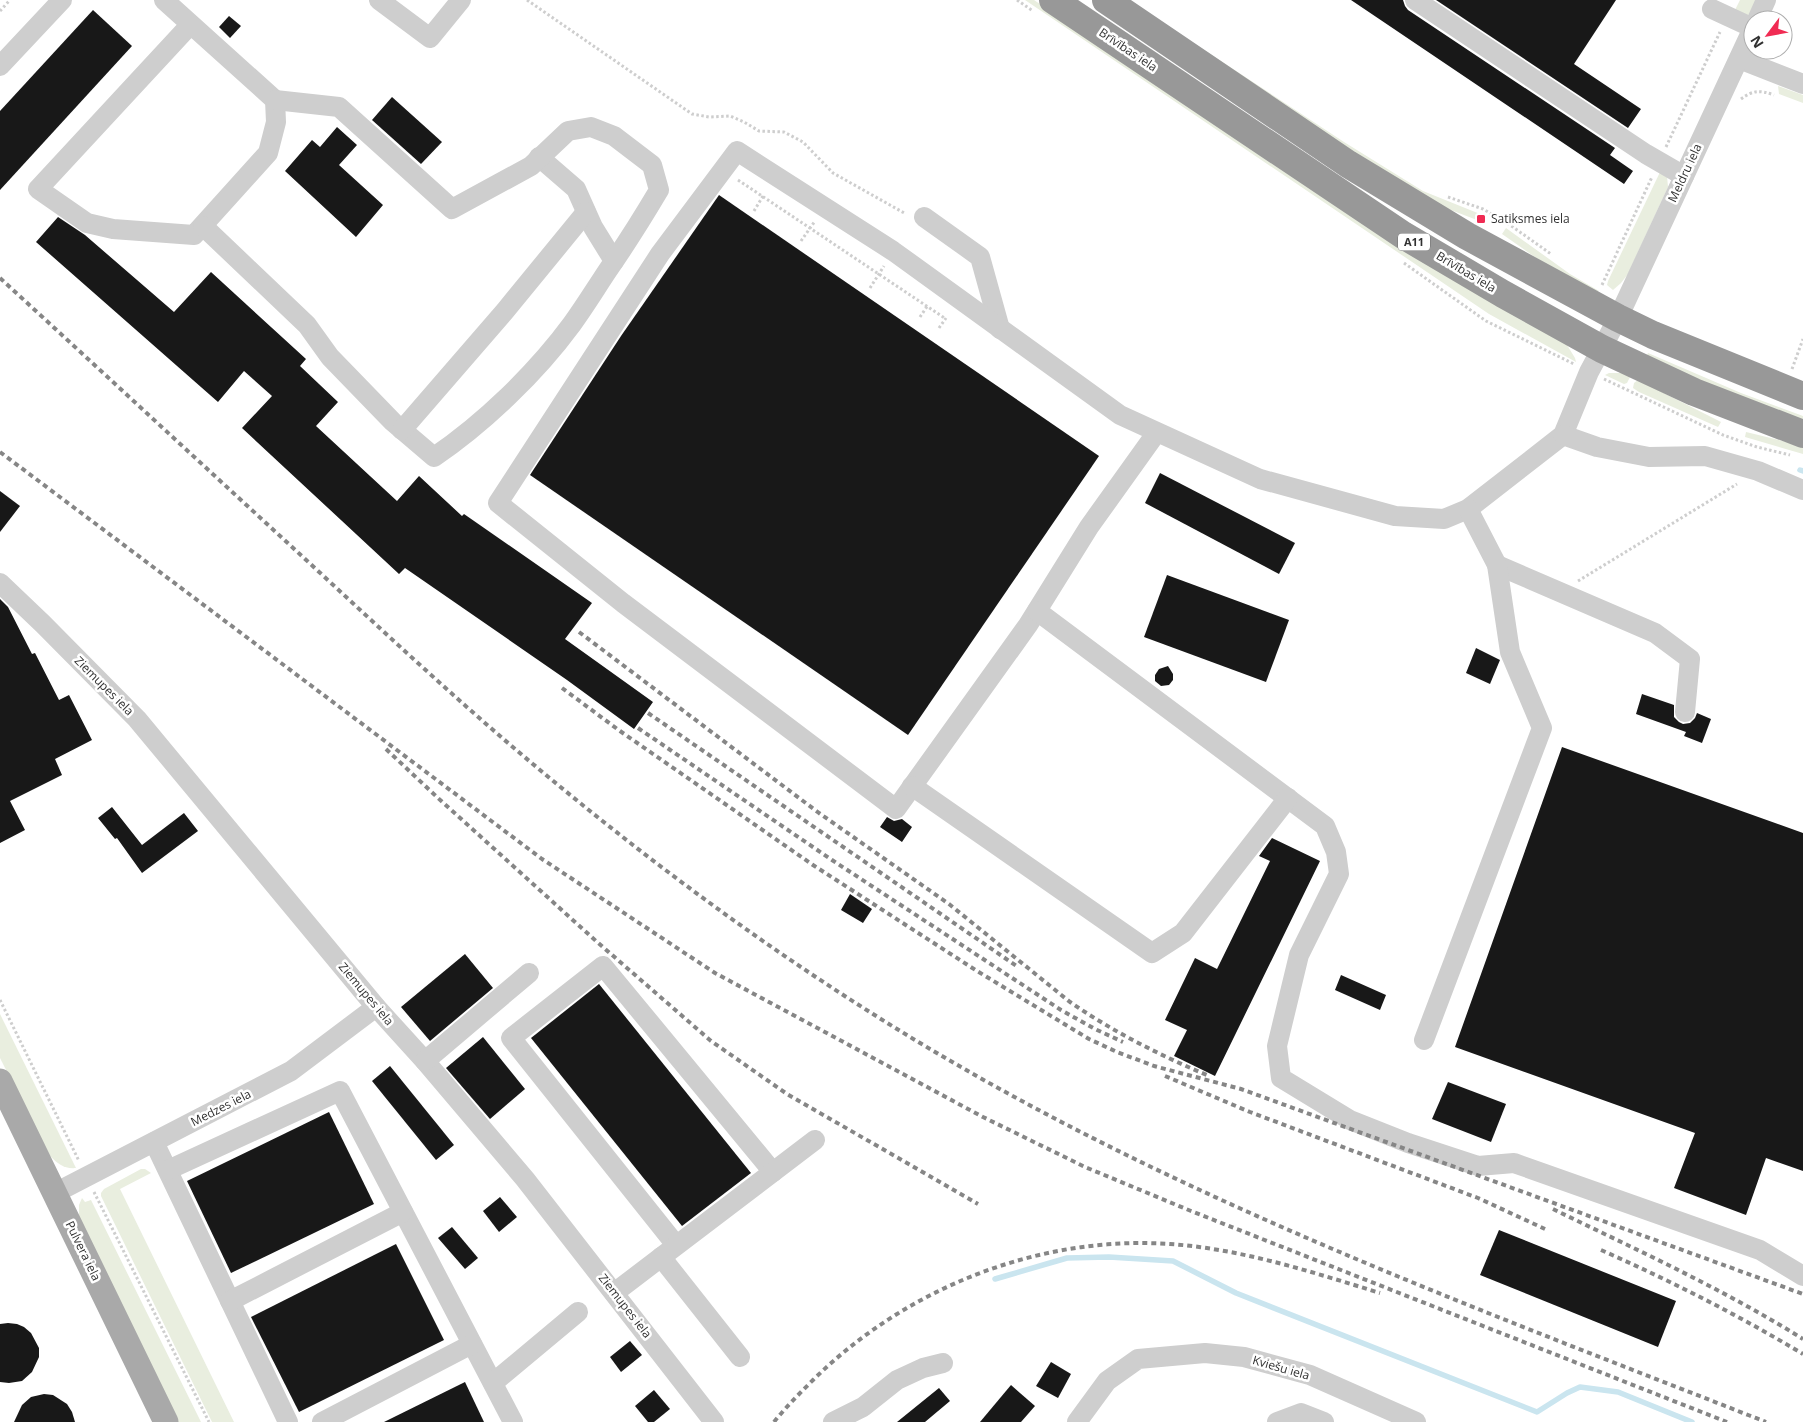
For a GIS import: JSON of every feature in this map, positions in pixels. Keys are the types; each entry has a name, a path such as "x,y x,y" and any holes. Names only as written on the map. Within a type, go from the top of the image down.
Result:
{"highway":[{"name":"Brīvības iela","path":"1053,0 1403,235 1602,349 1694,392 1798,445"},
{"name":"A11","path":"1106,0 1348,164 1467,236 1618,318 1803,396"}],"main road":[{"name":"Pulvera iela","path":"0,1081 166,1422"}],"street":[{"path":"0,66 62,0"},
{"path":"164,0 274,100 339,107 452,209 531,166 568,131 591,127 614,136 652,165 659,190 642,219 572,324 541,362 507,397 449,447 434,457 402,430 330,357 307,325 203,226"},
{"path":"379,0 430,38 461,0"},
{"path":"1415,0 1646,154 1684,176"},
{"path":"1712,9 1743,23"},
{"path":"190,24 38,189 87,223 113,229 194,235 268,153 276,122 274,100"},
{"name":"Meldru iela","path":"1563,435 1589,372 1618,318 1743,50"},
{"path":"1739,59 1803,84"},
{"path":"1156,432 1089,527 1037,611 896,809 631,609 498,503 660,254 737,152 893,251 1120,415 1260,479 1395,516 1444,519 1468,509 1563,435 1597,447 1649,457 1705,456 1758,471 1803,490"},
{"path":"539,157 576,189 593,227 614,261"},
{"path":"402,430 505,311 586,212"},
{"path":"924,217 980,257 1000,329"},
{"path":"1424,1040 1542,728 1510,652 1497,564 1468,509"},
{"path":"1497,564 1655,633 1690,659 1685,712"},
{"name":"Ziemupes iela","path":"0,583 44,624 137,720 376,1007 425,1061 525,1179 714,1422"},
{"path":"1037,611 1325,826 1336,852 1339,874 1299,955 1276,1046 1281,1078 1350,1120 1408,1143 1478,1166 1514,1164 1760,1250 1803,1276"},
{"path":"912,786 1152,953 1183,933 1288,798"},
{"path":"740,1357 669,1251 511,1038 603,966 773,1172"},
{"path":"425,1061 530,973"},
{"name":"Medzes iela","path":"55,1193 291,1071 376,1007"},
{"path":"168,1170 340,1091 513,1422"},
{"path":"614,1292 815,1140"},
{"path":"154,1142 288,1422"},
{"path":"230,1301 403,1212"},
{"path":"492,1383 578,1312"},
{"path":"322,1422 472,1344"},
{"name":"Kviešu iela","path":"1077,1422 1107,1381 1138,1359 1205,1353 1244,1357 1310,1375 1416,1422"},
{"path":"833,1422 863,1407 897,1380 922,1368 943,1363"},
{"path":"1277,1422 1301,1413 1324,1422"}],"path":[{"path":"0,12 10,0"},
{"path":"527,0 692,114 709,117 730,116 759,131 784,132 803,142 833,173 904,214 924,217"},
{"path":"1736,105 1748,94 1755,91 1762,90 1780,97"},
{"path":"724,170 946,318"},
{"path":"754,211 763,196"},
{"path":"870,288 893,251"},
{"path":"1791,372 1803,339"},
{"path":"1601,378 1723,434 1757,447 1798,445"},
{"path":"1560,592 1758,471"},
{"path":"0,1000 209,1422"}],"shaded area":[{"path":"1025,0 1034,0 1237,137 1567,345 1576,362 1489,314"},
{"path":"1740,0 1757,0 1751,10 1743,10 1743,15 1734,12"},
{"path":"1183,36 1344,142 1423,191 1480,214 1477,220 1422,199"},
{"path":"1778,86 1803,95 1803,103 1779,94"},
{"path":"1661,170 1667,176 1668,187 1628,274 1613,290 1607,285 1608,281"},
{"path":"1506,228 1570,274 1599,291 1597,292 1559,274 1502,234"},
{"path":"1648,353 1741,393 1803,416 1803,425 1645,360"},
{"path":"1609,373 1631,375 1627,383 1624,384 1605,375"},
{"path":"1638,380 1721,422 1718,427 1639,392 1633,388 1634,383"},
{"path":"1746,432 1803,446 1803,454 1745,437"},
{"path":"0,1014 76,1168 68,1168 50,1156 0,1058"},
{"path":"141,1169 151,1173 120,1189 234,1422 212,1422 101,1196 104,1189"},
{"path":"82,1198 85,1202 91,1200 201,1422 178,1422 79,1217 79,1205"}],"building":[{"path":"1351,0 1403,0 1408,10 1615,148 1610,155 1633,171 1624,184"},
{"path":"1436,0 1616,0 1574,64 1641,109 1628,128"},
{"path":"93,10 132,46 0,190 0,111"},
{"path":"229,16 241,26 230,38 219,27"},
{"path":"392,97 442,142 421,164 372,120"},
{"path":"337,127 357,145 339,165 383,205 356,237 285,171 312,140 320,147"},
{"path":"719,195 1099,456 908,735 530,475 621,336"},
{"path":"58,217 85,235 174,312 211,272 306,359 300,366 338,402 316,426 397,501 419,476 462,516 464,514 592,603 565,639 653,702 634,729 567,680 405,568 399,574 242,428 272,396 244,371 218,402 36,242"},
{"path":"1160,473 1295,543 1279,574 1145,503"},
{"path":"0,491 20,506 0,532"},
{"path":"1167,575 1289,620 1266,682 1144,637"},
{"path":"0,599 8,607 32,654 35,653 59,700 69,695 92,740 55,759 62,775 10,801 25,830 0,843"},
{"path":"1476,648 1500,660 1490,684 1466,673"},
{"path":"1168,666 1173,674 1173,680 1169,685 1161,686 1155,681 1155,675 1159,669"},
{"path":"1642,694 1674,705 1674,717 1683,724 1690,723 1697,713 1711,719 1702,743 1684,736 1686,732 1636,714"},
{"path":"1562,747 1803,833 1803,1171 1766,1158 1746,1215 1674,1188 1695,1133 1455,1047"},
{"path":"112,807 142,845 184,813 198,831 142,873 117,838 115,839 98,818"},
{"path":"887,817 894,821 902,819 912,827 902,842 880,827"},
{"path":"1272,838 1320,861 1215,1076 1174,1056 1187,1030 1165,1020 1195,958 1217,969 1270,861 1259,856"},
{"path":"850,894 872,909 863,923 841,910"},
{"path":"465,954 493,988 430,1041 401,1007"},
{"path":"1341,975 1386,995 1380,1010 1335,990"},
{"path":"599,984 751,1173 682,1226 531,1038"},
{"path":"483,1037 525,1089 490,1119 446,1068"},
{"path":"390,1066 454,1145 436,1160 372,1081"},
{"path":"1448,1082 1506,1104 1491,1142 1432,1119"},
{"path":"329,1112 374,1204 231,1273 187,1181"},
{"path":"500,1197 517,1217 499,1232 483,1211"},
{"path":"452,1227 478,1258 465,1269 438,1238"},
{"path":"1499,1230 1676,1301 1658,1347 1480,1275"},
{"path":"396,1244 444,1340 299,1412 251,1317"},
{"path":"8,1323 24,1327 31,1333 39,1348 39,1357 32,1372 22,1381 9,1383 0,1382 0,1324"},
{"path":"630,1341 642,1355 621,1372 610,1357"},
{"path":"1051,1362 1071,1374 1058,1398 1036,1386"},
{"path":"465,1382 484,1422 384,1422"},
{"path":"1011,1385 1035,1406 1021,1422 980,1422"},
{"path":"939,1388 950,1401 925,1422 897,1422"},
{"path":"654,1390 670,1409 654,1422 648,1422 635,1406"},
{"path":"44,1394 53,1395 67,1404 75,1422 14,1422 22,1405 31,1397"}],"waterway":[{"path":"995,1279 1067,1258 1109,1257 1173,1261 1236,1293 1537,1412 1580,1387 1618,1392 1692,1422"}],"railway":[{"path":"0,278 405,651 521,754 605,823 692,890 781,954 873,1014 979,1077 1087,1135 1197,1189 1423,1287 1766,1422"},
{"path":"0,452 542,859 715,973 983,1117 1085,1167 1191,1211 1727,1422"},
{"path":"579,632 819,813 949,904 1070,1002 1136,1042 1207,1075"},
{"path":"562,688 620,731 813,865 977,971 1089,1039 1154,1066 1241,1089 1803,1294"},
{"path":"648,713 1018,967"},
{"path":"638,728 832,860 1061,1010 1123,1042"},
{"path":"386,749 596,941 711,1041 787,1094 978,1204"},
{"path":"1165,1076 1250,1112 1478,1198 1545,1229"},
{"path":"1553,1209 1742,1303 1803,1339"},
{"path":"774,1422 813,1380 850,1347 890,1319 932,1294 977,1274 1024,1259 1072,1249 1121,1243 1170,1244 1224,1251 1276,1262 1380,1293"},
{"path":"1601,1250 1704,1299 1803,1354"}],"place":[{"name":"Satiksmes iela","path":"1481,219"}]}
